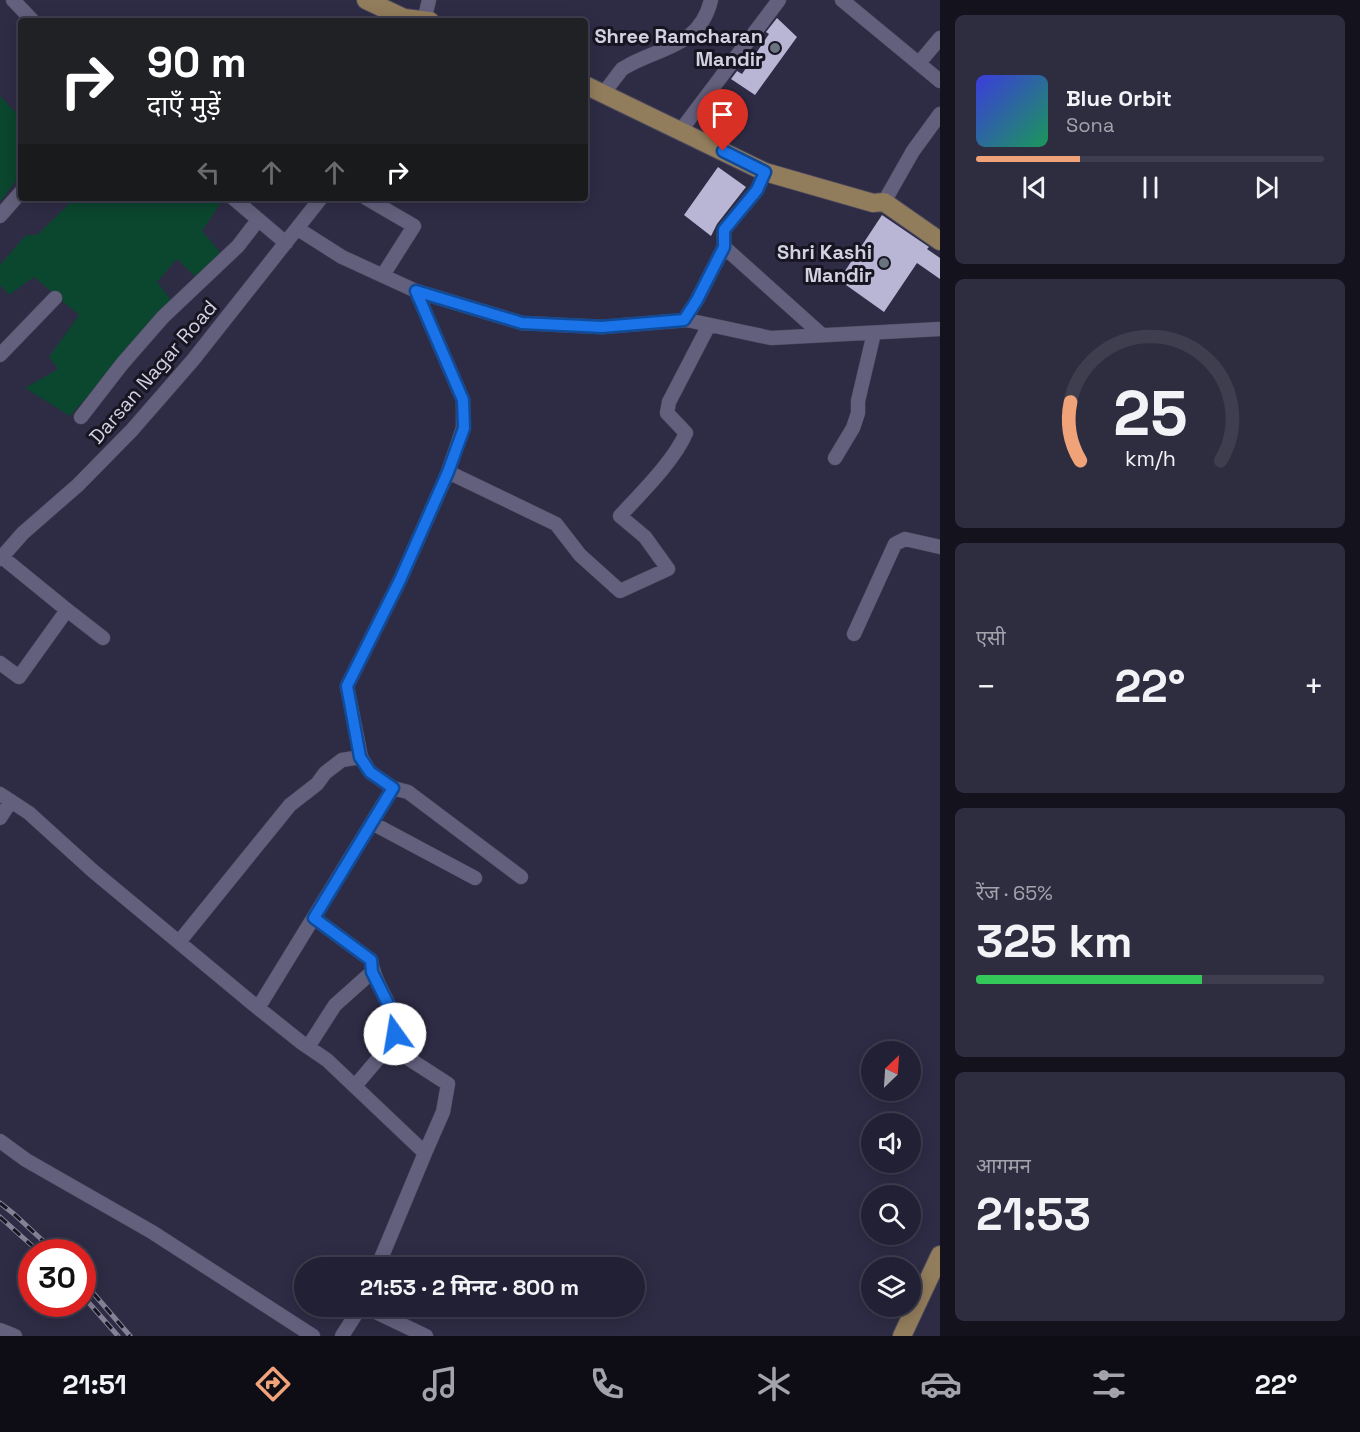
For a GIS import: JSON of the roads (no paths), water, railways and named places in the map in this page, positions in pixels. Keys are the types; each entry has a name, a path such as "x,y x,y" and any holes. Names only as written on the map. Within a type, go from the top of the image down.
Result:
{"main road":[{"path":"366,0 404,18"},
{"path":"588,86 765,172 863,201 880,204 884,202 940,241"},
{"path":"902,1336 940,1255"}],"street":[{"path":"13,0 30,18"},
{"path":"426,18 429,0"},
{"path":"603,94 622,69 629,64 691,36 701,25 711,0"},
{"path":"681,130 779,0"},
{"path":"842,0 940,81"},
{"path":"919,63 940,38"},
{"path":"884,202 913,151 940,114"},
{"path":"684,320 724,247 724,230 757,190 765,172"},
{"path":"0,216 18,195"},
{"path":"236,201 286,243"},
{"name":"Darsan Nagar Road","path":"2,554 22,533 78,485 132,430 193,360 319,201"},
{"path":"371,201 414,226 383,275"},
{"path":"81,417 122,364 163,317 238,246 258,220"},
{"path":"298,229 342,256 416,291 522,323 602,327 684,320 771,338 940,329"},
{"path":"724,247 822,335"},
{"path":"416,291 463,400 464,428 448,472 400,580 347,686 360,757 370,772 393,788 408,792 521,877"},
{"path":"0,355 55,298"},
{"path":"448,472 556,524 580,555 620,591 668,569 645,537 620,516 655,478 686,434 667,413 669,402 709,325"},
{"path":"835,458 853,428 858,413 858,401 874,333"},
{"path":"854,634 895,544 905,539 940,547"},
{"path":"2,554 103,638"},
{"path":"0,663 19,677 67,610"},
{"path":"179,942 290,805 342,760 360,757"},
{"path":"258,1008 393,788"},
{"path":"0,818 6,798 29,813 93,871 258,1008 327,1060 425,1153"},
{"path":"372,823 475,878"},
{"path":"314,918 371,960 372,972 393,1019 395,1034 389,1046 355,1086"},
{"path":"308,1047 335,1005 372,972"},
{"path":"382,1257 443,1112 448,1084 389,1046"},
{"path":"0,1141 26,1160 152,1232 313,1336"},
{"path":"342,1336 355,1317"},
{"path":"385,1317 426,1336"},
{"path":"0,1330 15,1336"}],"railway":[{"path":"0,1203 41,1239"},
{"path":"0,1217 25,1239"},
{"path":"96,1296 130,1336"},
{"path":"96,1311 118,1336"}],"place":[{"name":"Shree Ramcharan Mandir","path":"775,48"},
{"name":"Shri Kashi Mandir","path":"884,263"}]}
